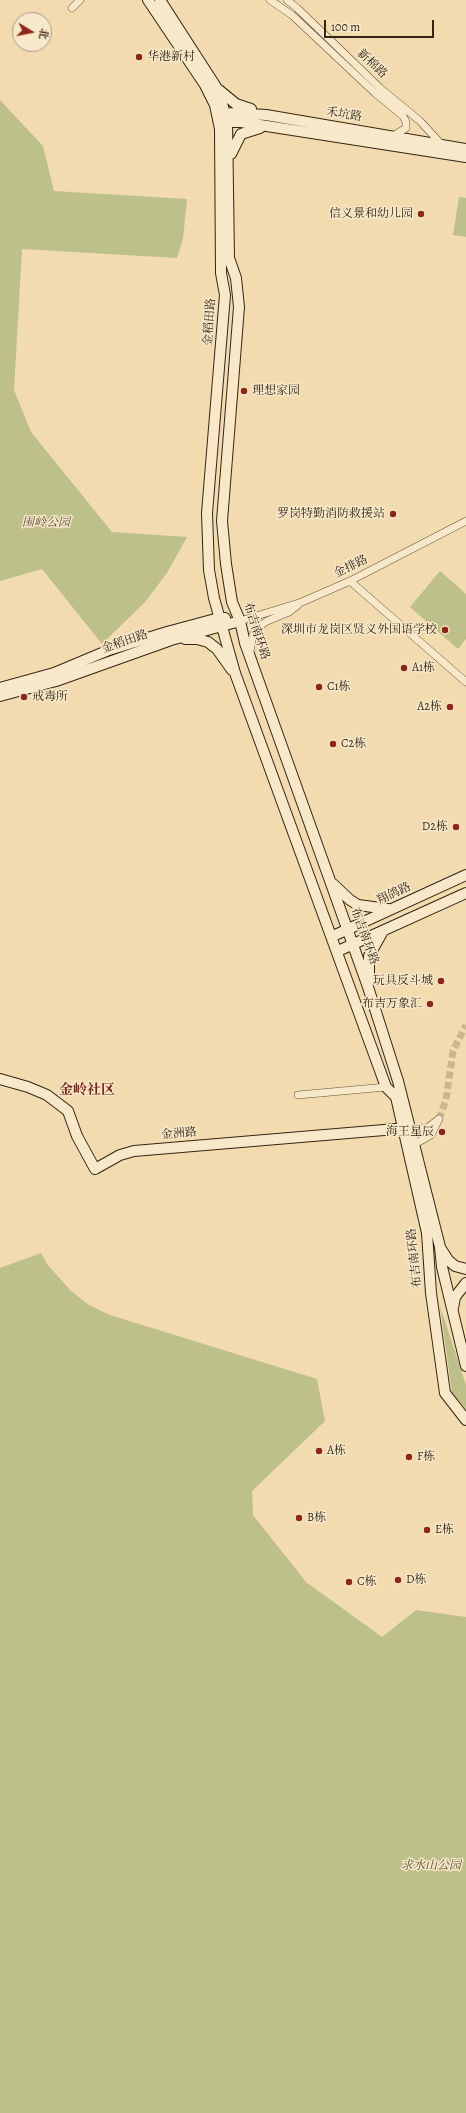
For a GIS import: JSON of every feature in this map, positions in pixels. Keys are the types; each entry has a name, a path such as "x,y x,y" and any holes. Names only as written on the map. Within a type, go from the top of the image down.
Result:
{"street":[{"path":"72,8 80,0"},
{"name":"金稻田路","path":"148,0 205,85 222,118 221,273 225,296 207,513 209,570 220,622"},
{"name":"金稻田路","path":"160,0 218,90 229,160 229,258 236,278 239,306 222,521"},
{"name":"新棉路","path":"270,0 292,16 375,93 403,116 406,122 406,128 393,136"},
{"name":"新棉路","path":"287,0 380,88 420,121 442,145"},
{"path":"218,90 241,107 266,115"},
{"name":"禾坑路","path":"222,118 266,115 466,149"},
{"name":"禾坑路","path":"222,118 264,127 466,157"},
{"path":"229,160 236,140 241,134 264,127"},
{"name":"布吉南环路","path":"222,521 232,602 240,621 251,659 368,987 398,1081 427,1233 431,1293 445,1393 466,1420"},
{"name":"金排路","path":"240,621 302,602 350,581 466,521"},
{"path":"350,581 466,682"},
{"path":"251,659 250,643 257,628 267,621 289,612 302,602"},
{"name":"金稻田路","path":"0,688 54,673 117,648 220,622 240,621"},
{"name":"金稻田路","path":"0,696 56,681 220,622"},
{"name":"布吉南环路","path":"220,622 235,673 333,936 386,1086 396,1098 406,1128 415,1144 440,1247 442,1267 466,1366"},
{"path":"171,640 197,639 208,642 217,649 235,673"},
{"name":"翔鸽路","path":"333,936 466,875"},
{"path":"330,881 350,900 358,905 392,909"},
{"path":"338,952 466,893"},
{"path":"368,987 369,956 382,931"},
{"name":"金洲路","path":"0,1079 28,1086 47,1096 68,1112 77,1136 95,1169 120,1155 134,1151 406,1128"},
{"path":"298,1094 386,1086"},
{"path":"406,1128 427,1128 440,1119 431,1135 415,1144"},
{"path":"440,1247 448,1260 455,1266 466,1269"},
{"path":"453,1310 455,1297 466,1283"}],"green space":[{"name":"围岭公园","path":"0,100 43,146 54,191 187,199 183,239 177,258 22,249 14,390 31,432 112,532 187,537 167,573 145,602 102,644 42,569 0,581"},
{"path":"459,197 466,198 466,237 453,235"},
{"path":"440,571 466,594 466,639 458,649 410,607"},
{"name":"求水山公园","path":"41,1253 47,1264 71,1291 89,1305 110,1315 317,1379 325,1421 252,1491 253,1515 306,1582 382,1637 416,1610 466,1617 466,2113 0,2113 0,1268"},
{"path":"440,1306 466,1385 466,1409 452,1393"}],"tunnel":[{"path":"439,1119 446,1100 453,1051 466,1025"}],"place":[{"name":"华港新村","path":"139,57"},
{"name":"信义景和幼儿园","path":"421,214"},
{"name":"理想家园","path":"244,391"},
{"name":"罗岗特勤消防救援站","path":"393,514"},
{"name":"深圳市龙岗区贤义外国语学校","path":"445,630"},
{"name":"A1栋","path":"404,668"},
{"name":"C1栋","path":"319,687"},
{"name":"戒毒所","path":"24,697"},
{"name":"A2栋","path":"450,707"},
{"name":"C2栋","path":"333,744"},
{"name":"D2栋","path":"456,827"},
{"name":"玩具反斗城","path":"441,981"},
{"name":"布吉万象汇","path":"430,1004"},
{"name":"海王星辰","path":"442,1132"},
{"name":"A栋","path":"319,1451"},
{"name":"F栋","path":"409,1457"},
{"name":"B栋","path":"299,1518"},
{"name":"E栋","path":"427,1530"},
{"name":"D栋","path":"398,1580"},
{"name":"C栋","path":"349,1582"}],"district":[{"name":"金岭社区","path":"87,1091"}]}
